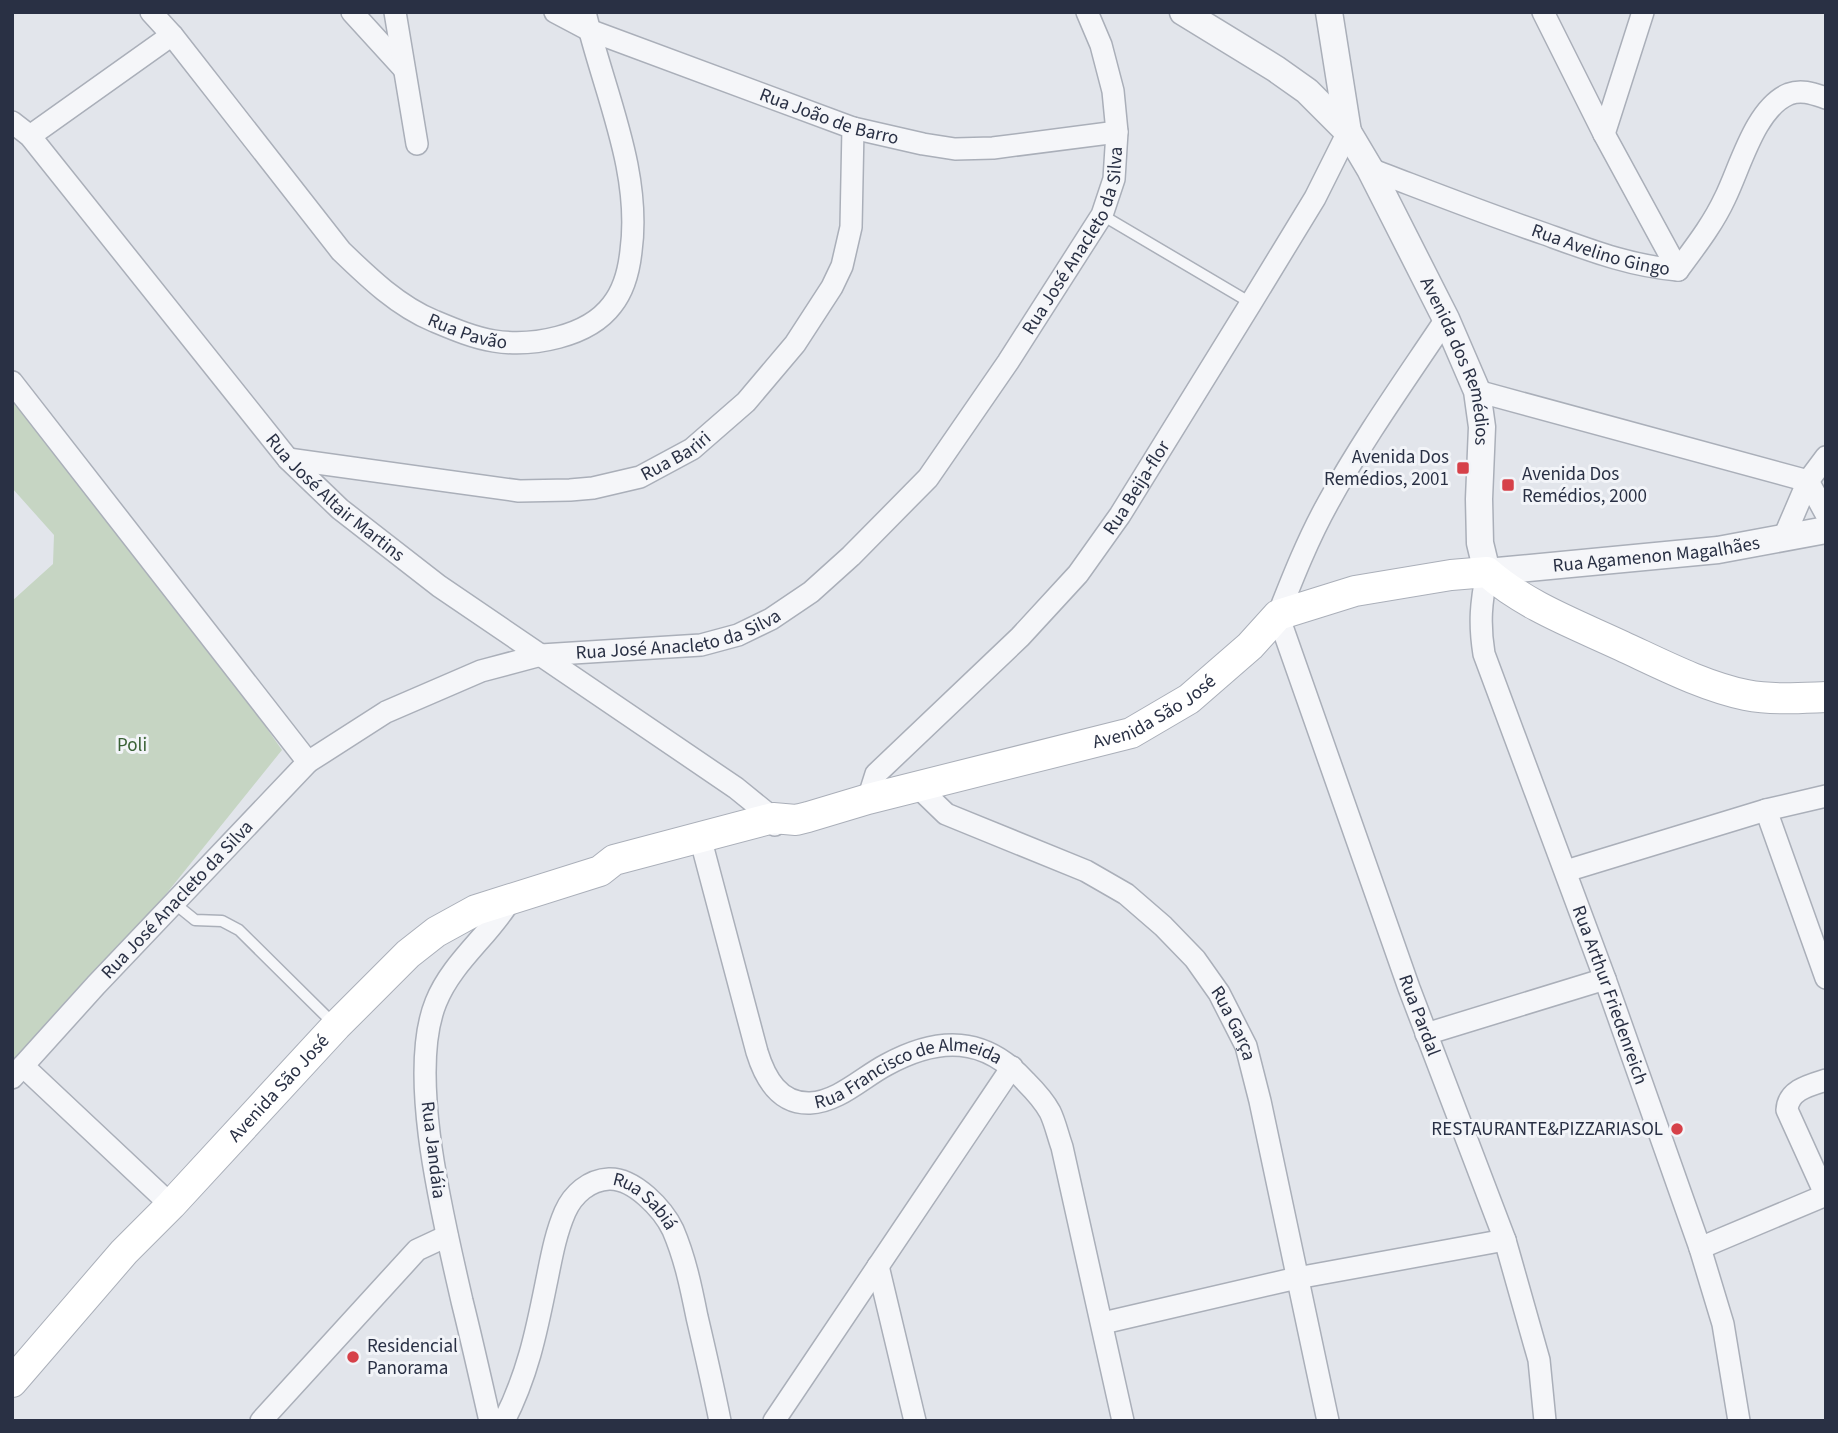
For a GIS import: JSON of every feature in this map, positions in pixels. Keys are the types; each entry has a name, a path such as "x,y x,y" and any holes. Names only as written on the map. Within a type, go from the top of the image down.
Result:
{"main road":[{"path":"1278,615 1354,591 1451,575 1487,572 1508,591 1538,607 1712,684 1746,695 1826,697"},
{"name":"Avenida São José","path":"12,1382 124,1252 172,1205 336,1026 408,954 436,932 476,910 600,871 619,876 702,845 917,786 1131,733 1189,699 1250,646 1278,615"}],"street":[{"name":"Rua Pavão","path":"150,12 172,35 341,251 369,278 432,320 497,342 528,342 575,331 595,321 611,307 628,272 633,223 632,191 621,141 587,21"},
{"path":"352,12 404,69"},
{"path":"395,12 417,144"},
{"name":"Rua João de Barro","path":"555,12 587,21 853,128 955,149 993,148 1117,132"},
{"name":"Rua José Anacleto da Silva","path":"18,1072 307,762 386,712 481,671 541,655 701,645 738,635 771,619 811,592 851,556 928,478 1008,362 1102,215 1114,179 1117,132 1113,91 1101,46 1087,12"},
{"name":"Avenida dos Remédios","path":"1183,12 1307,91 1348,132 1370,169 1446,319 1477,391 1482,427 1480,543 1487,572"},
{"path":"1329,12 1348,132"},
{"path":"1543,12 1604,134 1678,270"},
{"path":"1604,134 1643,12"},
{"path":"30,136 172,35"},
{"path":"1292,80 1317,72 1336,54"},
{"name":"Rua Avelino Gingo","path":"1370,169 1605,256 1644,267 1678,270 1709,227 1725,199 1759,123 1776,103 1790,94 1808,92 1826,98"},
{"name":"Rua José Altair Martins","path":"12,122 30,136 288,459 340,509 439,586 736,788 769,827"},
{"name":"Rua Bariri","path":"288,459 519,491 570,490 593,488 640,477 692,449 746,402 796,344 832,287 842,267 851,227 853,128"},
{"name":"Rua Beija-flor","path":"868,799 876,774 1020,636 1078,574 1120,515 1251,303 1315,198 1348,132"},
{"path":"1278,615 1299,561 1328,503 1362,445 1446,319"},
{"path":"12,382 307,762"},
{"path":"1477,391 1808,481 1826,514"},
{"path":"1784,537 1808,481 1826,457"},
{"name":"Rua Agamenon Magalhães","path":"1487,572 1718,550 1826,530"},
{"name":"Rua Arthur Friedenreich","path":"1487,572 1480,607 1480,628 1485,654 1566,871 1700,1248 1723,1324 1739,1421"},
{"name":"Rua Pardal","path":"1278,615 1426,1034 1505,1240 1539,1360 1545,1421"},
{"name":"Rua Garça","path":"917,786 946,814 1086,871 1126,894 1195,959 1219,993 1246,1046 1328,1421"},
{"path":"1566,871 1766,810 1826,796"},
{"path":"1766,810 1826,978"},
{"name":"Rua Francisco de Almeida","path":"702,845 764,1072 774,1088 796,1102 812,1103 830,1099 887,1064 923,1049 963,1045 979,1048 1012,1067 1039,1096 1050,1112 1062,1147 1123,1421"},
{"name":"Rua Jandáia","path":"489,1421 441,1210 428,1117 425,1060 434,1005 443,986 498,920 510,899"},
{"path":"1426,1034 1605,979"},
{"path":"775,1421 1012,1067"},
{"path":"18,1072 172,1205"},
{"path":"1700,1248 1826,1195 1787,1110 1790,1097 1804,1088 1826,1080"},
{"name":"Rua Sabiá","path":"503,1421 519,1392 526,1371 554,1245 565,1211 575,1195 584,1188 594,1182 612,1178 626,1182 642,1194 672,1227 686,1265 720,1421"},
{"path":"261,1421 417,1250 447,1236"},
{"path":"1103,1323 1297,1278 1505,1240"},
{"path":"878,1266 915,1421"}],"lane":[{"path":"1102,215 1251,303"},
{"path":"174,903 195,920 222,921 239,930 336,1026"}],"green space":[{"name":"Poli","path":"12,400 127,529 282,750 63,1022 12,1066 12,601 53,564 54,535 12,488"}],"place":[{"name":"Avenida Dos Remédios, 2001","path":"1463,468"},
{"name":"Avenida Dos Remédios, 2000","path":"1508,485"},
{"name":"RESTAURANTE&PIZZARIASOL","path":"1677,1129"},
{"name":"Residencial Panorama","path":"353,1357"}]}
